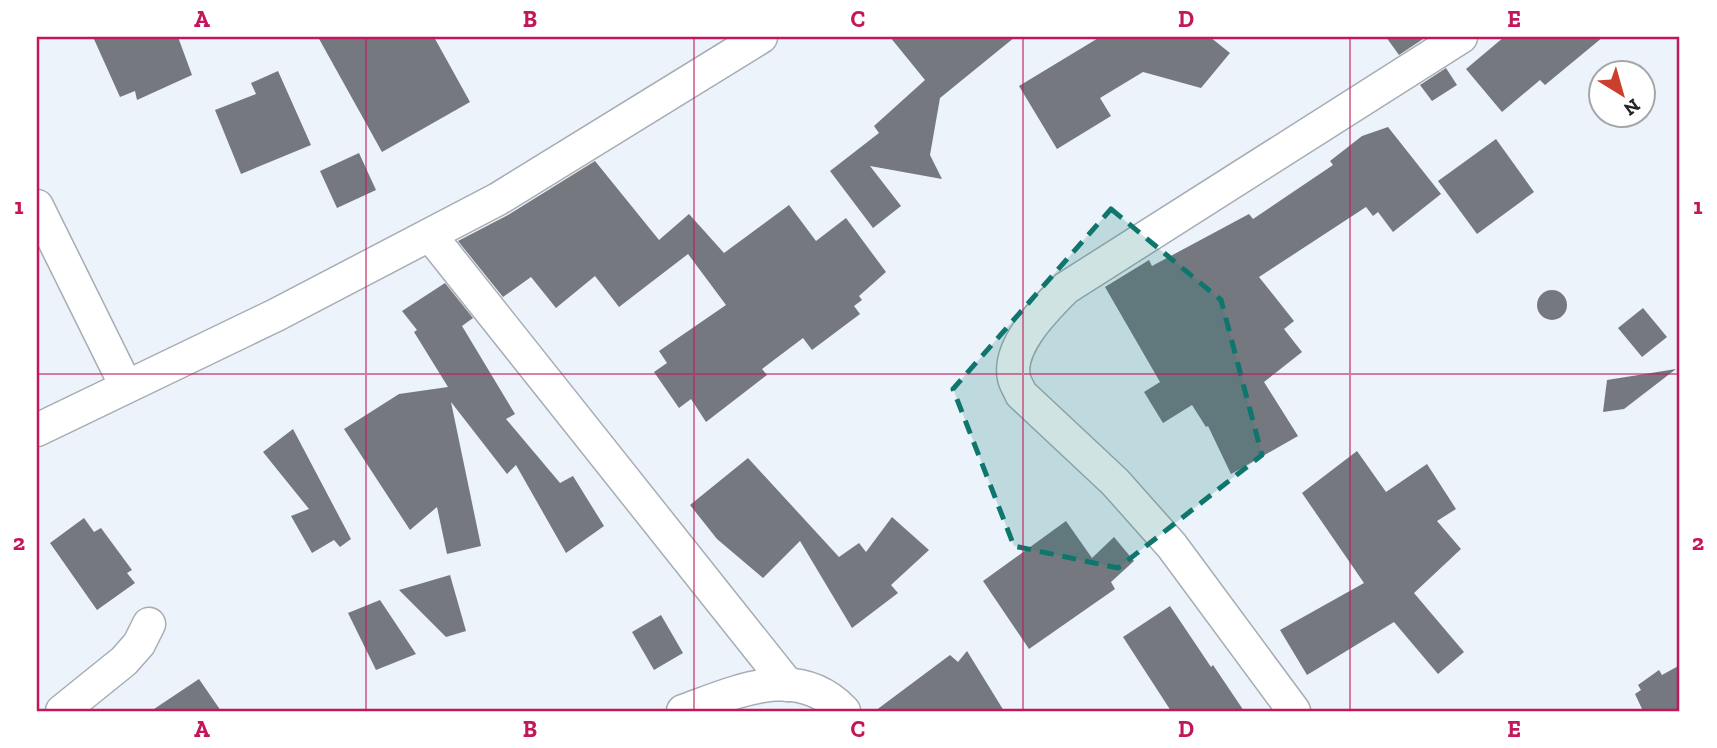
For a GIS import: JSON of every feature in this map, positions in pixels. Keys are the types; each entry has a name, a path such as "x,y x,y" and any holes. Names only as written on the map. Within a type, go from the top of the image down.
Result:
{"street":[{"path":"37,430 276,315 498,200 761,37"},
{"path":"1293,711 1172,546 1115,482 1021,394 1013,377 1015,362 1019,347 1040,314 1066,288 1461,37"},
{"path":"37,206 127,386"},
{"path":"430,235 788,684"},
{"path":"62,711 124,661 139,645 149,624"},
{"path":"683,711 746,689 788,684 818,691 844,711"}],"highlighted area":[{"path":"1111,209 1221,300 1262,455 1118,568 1014,546 953,389"}],"building":[{"path":"93,37 178,37 192,75 137,100 135,91 120,97"},
{"path":"318,37 434,37 470,102 382,152"},
{"path":"890,37 1015,37 940,98 930,155 942,179 870,166 901,206 873,228 830,171 879,133 874,126 925,80"},
{"path":"1100,37 1210,37 1230,53 1201,88 1143,72 1100,98 1111,116 1057,149 1019,86"},
{"path":"1386,37 1426,37 1399,55"},
{"path":"1504,37 1603,37 1545,85 1540,80 1502,112 1466,69"},
{"path":"1446,68 1457,85 1432,101 1420,85"},
{"path":"278,71 311,145 241,174 215,110 256,94 251,83"},
{"path":"1388,127 1441,194 1393,232 1378,212 1373,216 1366,207 1259,277 1294,321 1284,329 1302,352 1264,382 1298,436 1231,474 1208,426 1206,427 1192,405 1163,423 1144,392 1160,382 1105,287 1149,260 1152,266 1249,214 1253,219 1333,165 1330,161 1362,136"},
{"path":"1496,139 1534,192 1477,234 1438,181"},
{"path":"359,153 376,190 337,208 320,171"},
{"path":"595,161 659,240 689,214 724,253 789,205 816,241 846,218 886,272 859,296 862,300 854,306 860,314 812,350 803,338 762,369 767,375 706,422 691,399 679,408 654,372 667,363 659,351 726,305 688,254 619,307 595,276 556,308 531,277 503,297 458,241 508,215"},
{"path":"445,283 473,318 462,326 515,414 506,419 560,483 573,476 604,526 566,553 516,465 507,474 451,402 481,546 447,554 437,507 410,530 344,429 399,394 448,387 414,332 417,330 402,311"},
{"path":"1552,290 1563,294 1567,305 1563,316 1552,320 1541,316 1537,305 1541,294"},
{"path":"1643,308 1667,337 1642,357 1618,328"},
{"path":"1676,369 1624,409 1603,412 1607,380"},
{"path":"293,429 351,539 340,547 334,540 312,553 291,516 309,509 263,452"},
{"path":"1357,451 1386,492 1427,464 1456,509 1437,521 1461,549 1414,593 1464,652 1438,674 1394,622 1307,675 1280,630 1364,583 1302,493"},
{"path":"748,458 839,557 859,543 866,552 892,517 929,550 891,585 898,593 852,628 800,541 763,578 717,539 690,505"},
{"path":"84,518 94,532 101,528 132,570 127,573 135,583 97,610 50,543"},
{"path":"1066,521 1092,558 1114,537 1134,561 1111,582 1115,589 1029,649 983,581"},
{"path":"450,575 466,631 446,637 399,590"},
{"path":"380,600 416,654 376,670 348,613"},
{"path":"1170,606 1244,711 1171,711 1123,637"},
{"path":"661,615 683,653 654,670 632,632"},
{"path":"967,651 1004,711 875,711 950,655 958,662"},
{"path":"1680,665 1680,711 1643,711 1635,694 1641,690 1638,685 1659,670 1662,675"},
{"path":"199,679 221,711 151,711"}]}
